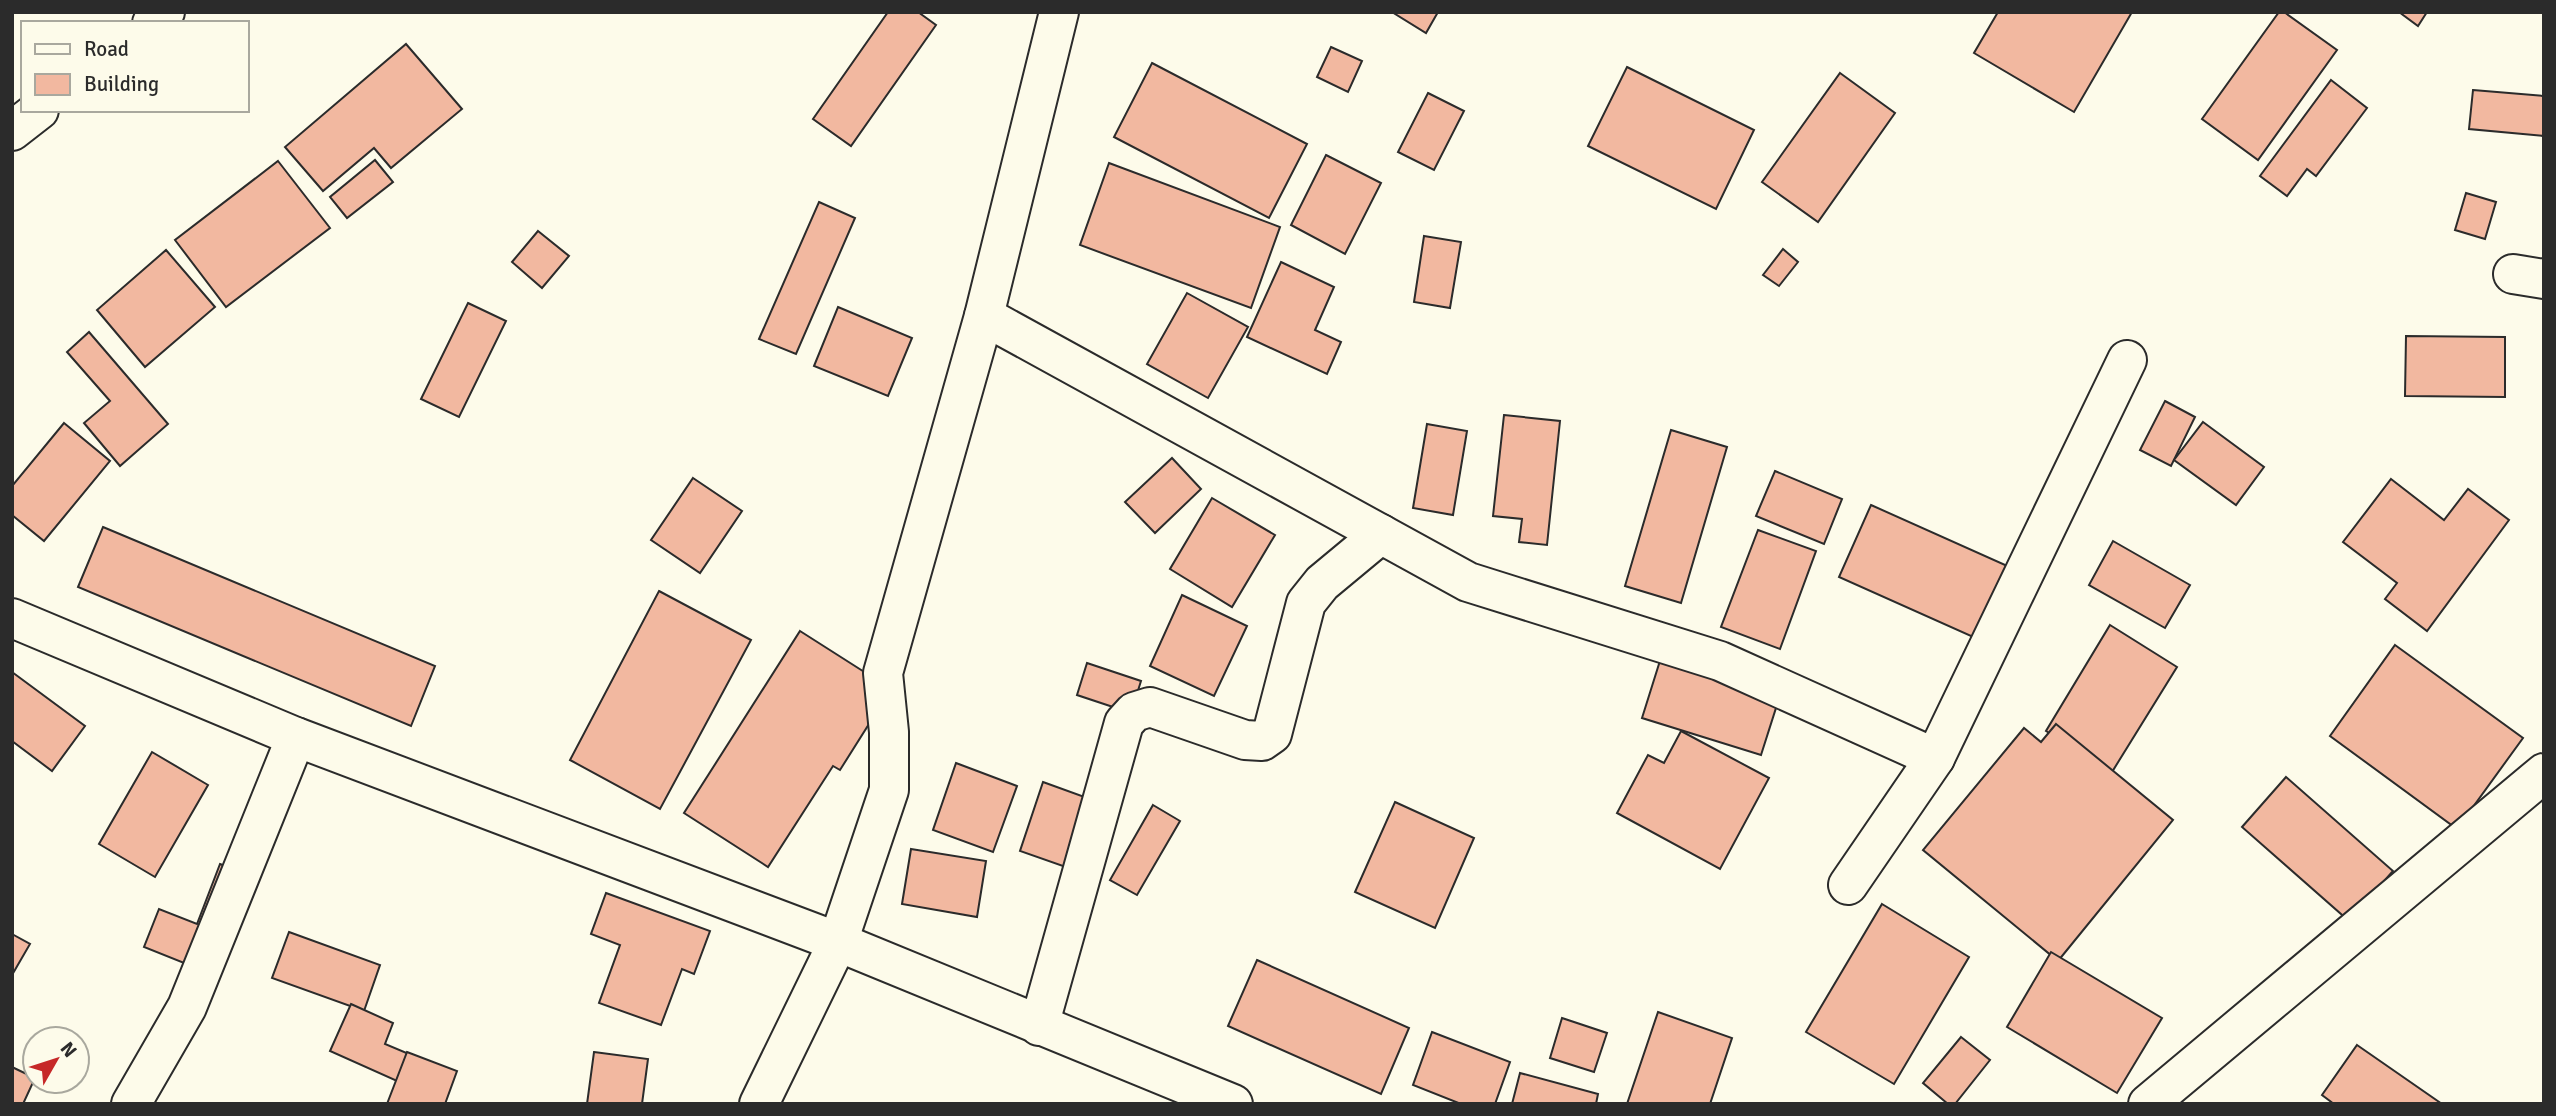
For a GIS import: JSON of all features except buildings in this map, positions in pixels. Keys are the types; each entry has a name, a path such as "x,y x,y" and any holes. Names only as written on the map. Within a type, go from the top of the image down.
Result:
{"main road":[{"path":"759,1104 838,942 889,790 883,673 984,316 1059,12"},
{"path":"12,131 36,112"},
{"path":"984,316 1468,582 1720,661 1935,758"},
{"path":"1848,885 1935,758 2127,360"},
{"path":"1039,1026 1124,723 1134,712 1150,707 1245,740 1262,741 1272,734 1306,603 1322,583 1381,534"},
{"path":"12,618 296,737 838,942 1220,1101"},
{"path":"131,1104 187,1007 296,737"},
{"path":"2148,1104 2544,773"}]}
